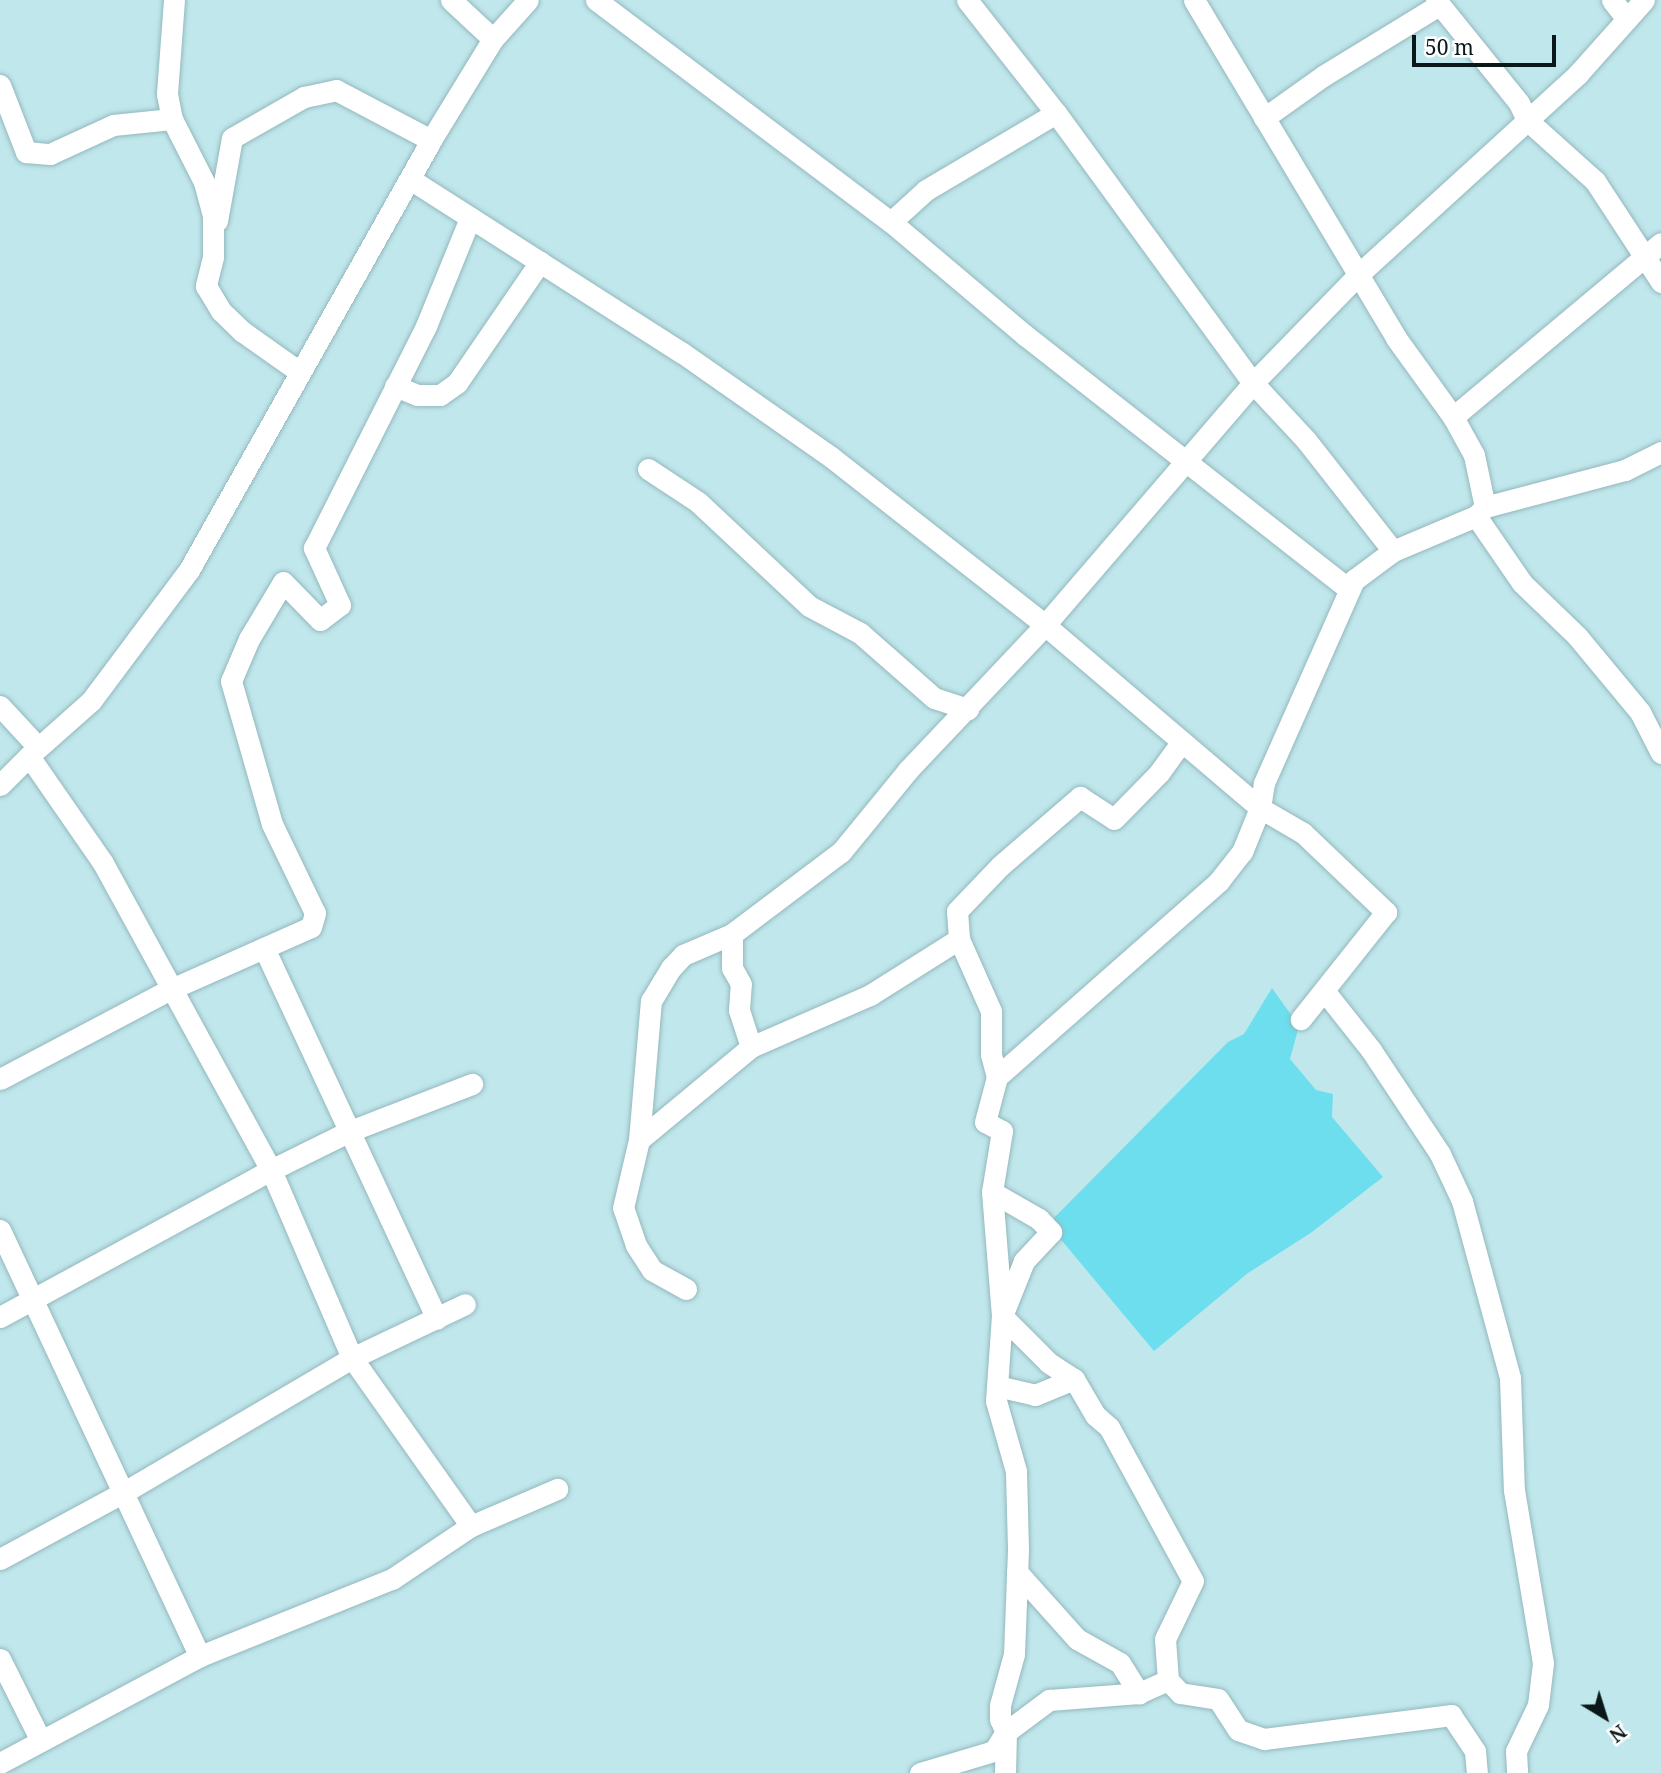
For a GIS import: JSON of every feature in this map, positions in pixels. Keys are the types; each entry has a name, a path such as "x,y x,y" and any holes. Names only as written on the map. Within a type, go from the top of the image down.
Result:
{"street":[{"path":"174,0 175,23 166,60 172,119 204,182 215,230"},
{"path":"451,0 493,39"},
{"path":"0,785 33,750 57,734 91,701 189,570 298,371 431,140 493,39 528,0"},
{"path":"596,0 891,222 1184,463 1349,589"},
{"path":"967,0 1056,113 1253,383 1306,440 1393,551"},
{"path":"1194,0 1396,338 1453,417 1474,455 1480,512 1522,583 1577,636 1640,712 1661,753"},
{"path":"1612,0 1627,19"},
{"path":"686,1289 652,1270 636,1245 623,1209 639,1140 654,993 683,955 732,934 841,852 908,770 1045,625 1253,383 1359,274 1440,205 1578,74 1644,0"},
{"path":"1264,118 1323,76 1438,3 1519,103 1527,120 1595,181 1661,282"},
{"path":"0,85 26,152 50,153 113,125 172,119"},
{"path":"298,371 221,311 206,286 232,138 303,97 336,90 431,140"},
{"path":"891,222 926,190 1056,113"},
{"path":"410,178 765,408 1045,625 1260,808 1303,833 1386,912 1326,993 1301,1019"},
{"path":"0,1079 170,990 311,927 315,913 272,824 232,681 249,639 283,582 320,620 340,605 314,548 426,326 470,218"},
{"path":"1453,417 1642,256 1661,243"},
{"path":"394,386 417,395 440,394 457,383 540,262"},
{"path":"997,1077 1219,881 1242,852 1260,808 1265,783 1349,589 1393,551 1480,512 1625,470 1661,452"},
{"path":"649,469 698,502 809,606 860,633 934,698 968,709"},
{"path":"0,706 33,750 103,863 170,990 271,1170 352,1358 471,1526"},
{"path":"1005,1773 1006,1732 1000,1719 1000,1705 1014,1654 1017,1572 1016,1471 996,1401 1002,1316 992,1192 1002,1131 985,1122 997,1077 990,1054 991,1011 959,939 957,911 1000,866 1080,797 1114,819 1159,773 1182,741"},
{"path":"732,934 731,960 741,984 739,1010 751,1047"},
{"path":"639,1140 751,1047 870,995 959,939"},
{"path":"264,948 437,1319"},
{"path":"1326,993 1371,1050 1440,1154 1462,1201 1510,1378 1514,1490 1543,1663 1538,1704 1516,1751 1517,1773"},
{"path":"0,1317 271,1170 350,1131 472,1084"},
{"path":"992,1192 1039,1219 1051,1232 1024,1261 1002,1316"},
{"path":"0,1230 31,1301 126,1491 200,1656"},
{"path":"0,1559 126,1491 352,1358 465,1304"},
{"path":"1002,1316 1049,1363 1074,1379 1126,1455 1193,1581 1165,1639 1168,1680 1180,1693 1218,1699 1238,1730 1264,1739 1451,1715 1475,1751 1477,1773"},
{"path":"997,1386 1035,1395 1074,1379"},
{"path":"0,1763 40,1739 200,1656 392,1579 471,1526 557,1489"},
{"path":"1017,1572 1077,1639 1120,1663 1139,1693"},
{"path":"0,1659 40,1739"},
{"path":"920,1773 983,1757 994,1751 1006,1732 1049,1700 1139,1693 1168,1680"}],"shaded area":[{"path":"1272,988 1299,1026 1290,1059 1316,1090 1333,1094 1332,1117 1383,1177 1312,1232 1248,1273 1154,1351 1048,1224 1228,1042 1244,1034"}]}
